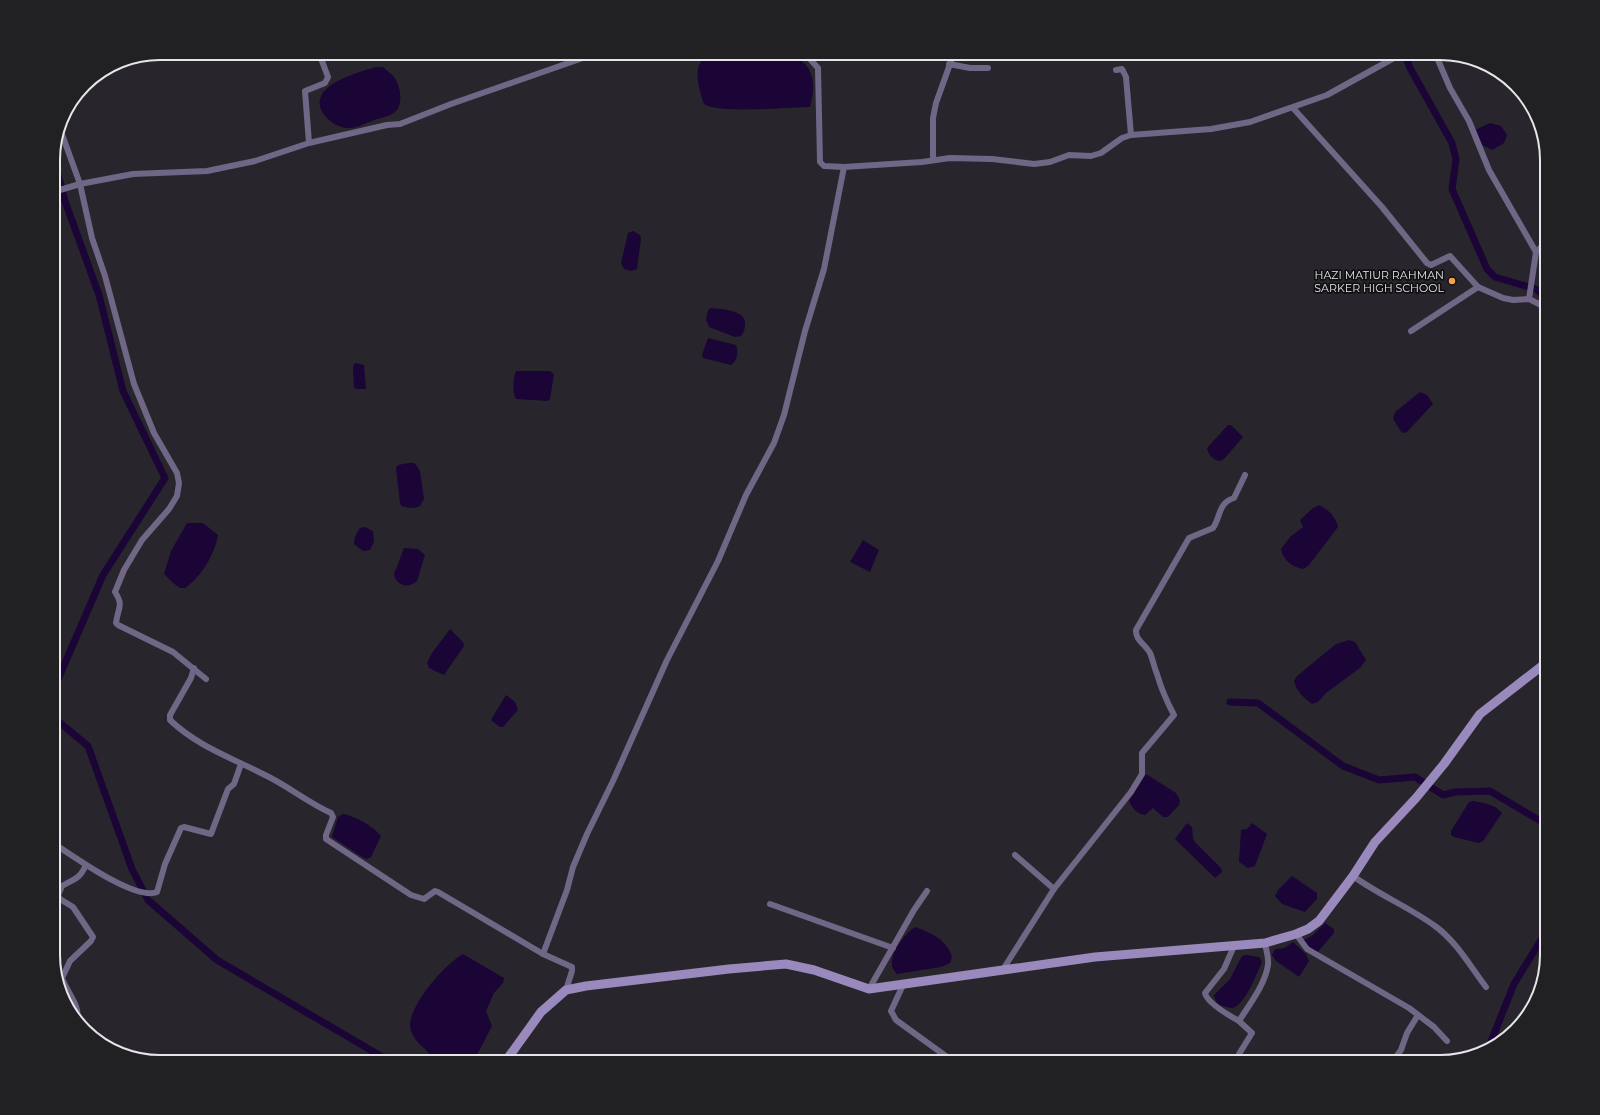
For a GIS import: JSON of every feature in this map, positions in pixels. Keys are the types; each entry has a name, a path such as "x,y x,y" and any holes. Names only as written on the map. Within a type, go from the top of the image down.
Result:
{"main road":[{"path":"510,1055 541,1012 566,990 586,986 653,977 786,964 814,970 869,989 1095,957 1265,943 1296,934 1320,921 1353,876 1375,842 1416,798 1480,714 1540,667"}],"street":[{"path":"309,143 305,91 325,83 328,77 322,60"},
{"path":"60,190 77,185 134,174 207,171 256,161 309,143 387,125 400,124 451,104 577,60"},
{"path":"811,60 818,68 820,162 824,166 844,167 914,163 933,159 992,159 1034,164 1050,162 1070,155 1091,156 1101,153 1122,138 1131,135 1211,129 1250,122 1327,95 1389,60"},
{"path":"933,159 933,118 951,60"},
{"path":"1437,60 1450,88 1469,121 1489,170 1536,252 1529,299"},
{"path":"950,64 970,68 988,68"},
{"path":"1116,70 1122,69 1126,77 1131,135"},
{"path":"1293,108 1382,207 1427,263 1431,265 1452,257 1478,287 1503,298 1514,300 1529,299 1540,304"},
{"path":"63,138 92,238 105,276 134,384 154,433 177,473 179,483 177,496 169,509 142,540 118,581 115,592 121,601 121,606 116,623 173,652 206,679"},
{"path":"543,954 567,890 573,867 587,834 613,782 667,660 730,534 746,495 774,443 784,415 805,331 824,268 844,167"},
{"path":"1536,252 1540,248"},
{"path":"1411,331 1478,287"},
{"path":"1002,971 1054,889 1131,792 1142,774 1142,753 1174,715 1157,674 1153,659 1147,646 1138,640 1136,630 1189,538 1213,528 1223,506 1228,499 1234,498 1245,475"},
{"path":"194,668 191,678 172,710 170,720 180,730 208,747 291,789 305,800 331,813 333,817 326,835 326,839 405,891 422,899 435,891 438,892 543,954 572,967 573,969 566,990"},
{"path":"60,848 86,865 128,888 146,894 157,892 165,864 181,828 184,827 211,834 228,789 234,784 241,764"},
{"path":"1015,855 1054,889"},
{"path":"60,890 62,886 76,880 81,875 86,865"},
{"path":"1353,876 1388,899 1435,926 1460,952 1486,987"},
{"path":"869,989 914,910 927,891"},
{"path":"60,899 73,908 93,936 91,941 70,961 62,977"},
{"path":"770,904 893,948"},
{"path":"1296,934 1307,949 1418,1015 1434,1027 1447,1041"},
{"path":"1238,1021 1252,1001 1265,975 1268,966 1265,943"},
{"path":"1234,946 1224,969 1206,993 1206,996 1212,1003 1252,1033 1239,1055"},
{"path":"63,980 79,1013"},
{"path":"903,985 891,1011 896,1020 944,1055"},
{"path":"1397,1055 1401,1050 1407,1033 1418,1015"}],"shaded area":[{"path":"703,60 801,60 812,76 813,91 810,107 723,109 711,107 704,104 700,92 698,73"},
{"path":"376,67 383,67 396,80 400,94 400,103 394,113 358,127 351,128 338,126 325,116 320,106 321,97 326,89 335,82 346,77"},
{"path":"1490,123 1501,126 1507,135 1504,143 1492,150 1482,145 1475,130"},
{"path":"633,231 640,235 641,239 637,269 631,271 624,269 621,263 628,233"},
{"path":"711,308 732,311 742,316 745,326 741,336 735,337 709,327 706,320 708,310"},
{"path":"708,338 736,345 737,356 731,365 703,358 702,355"},
{"path":"355,363 364,365 366,389 356,389 354,387 353,367"},
{"path":"516,371 550,371 554,374 550,399 548,401 516,399 513,385"},
{"path":"1420,392 1427,395 1433,404 1407,432 1402,433 1393,419 1395,412"},
{"path":"1228,425 1231,425 1243,437 1224,459 1220,461 1210,455 1207,448"},
{"path":"414,463 420,471 424,499 420,506 415,508 401,506 400,503 396,468 398,465"},
{"path":"1319,505 1331,514 1338,527 1309,565 1304,569 1296,567 1286,560 1281,549 1291,536 1303,527 1300,520 1313,508"},
{"path":"187,523 203,523 218,535 214,550 202,571 185,588 180,588 164,574 171,551"},
{"path":"365,527 373,531 374,542 370,550 363,551 354,544 354,542 360,528"},
{"path":"863,540 879,550 870,572 850,562"},
{"path":"404,548 418,549 425,555 417,581 410,585 400,584 395,578 394,574"},
{"path":"450,629 463,642 464,646 444,675 429,668 427,663 432,653"},
{"path":"1349,640 1355,642 1366,660 1360,668 1326,693 1318,702 1312,704 1298,691 1294,681 1297,676 1336,644"},
{"path":"506,695 515,702 518,710 503,727 500,727 491,720"},
{"path":"1146,774 1176,793 1180,800 1179,805 1168,817 1163,817 1153,808 1145,815 1142,814 1135,810 1130,804 1129,801"},
{"path":"1473,801 1485,803 1496,808 1502,813 1483,841 1479,843 1451,835 1451,831 1469,802"},
{"path":"343,814 364,822 381,836 371,857 367,859 362,857 332,837 338,817"},
{"path":"1187,823 1192,827 1195,842 1221,868 1222,872 1215,878 1175,839"},
{"path":"1252,823 1267,834 1255,866 1248,868 1239,862 1241,830 1247,829"},
{"path":"1292,876 1317,893 1317,899 1305,912 1282,904 1275,896 1278,890"},
{"path":"1325,923 1334,929 1334,933 1317,953 1303,940 1312,936"},
{"path":"915,927 932,934 942,941 950,951 952,957 950,963 941,967 897,974 893,969 893,956 900,942"},
{"path":"1293,942 1306,954 1309,961 1299,977 1276,961 1272,955 1275,949 1284,948"},
{"path":"463,954 504,978 503,983 494,993 486,1011 492,1026 476,1055 431,1055 414,1038 410,1028 412,1015 430,984"},
{"path":"1247,955 1259,957 1262,962 1246,995 1237,1006 1232,1008 1218,1004 1214,995 1230,979 1242,956"}],"waterway":[{"path":"1407,60 1452,143 1456,159 1452,189 1487,269 1495,277 1536,289 1540,293"},
{"path":"60,182 65,201 99,295 123,391 165,478 103,575 60,675"},
{"path":"1230,702 1258,703 1343,766 1379,780 1415,777 1443,795 1455,792 1490,791 1540,821"},
{"path":"60,723 88,746 132,869 148,900 217,960 379,1055"},
{"path":"1491,1041 1514,984 1540,941"}],"place":[{"name":"HAZI MATIUR RAHMAN SARKER HIGH SCHOOL","path":"1452,281"}]}
